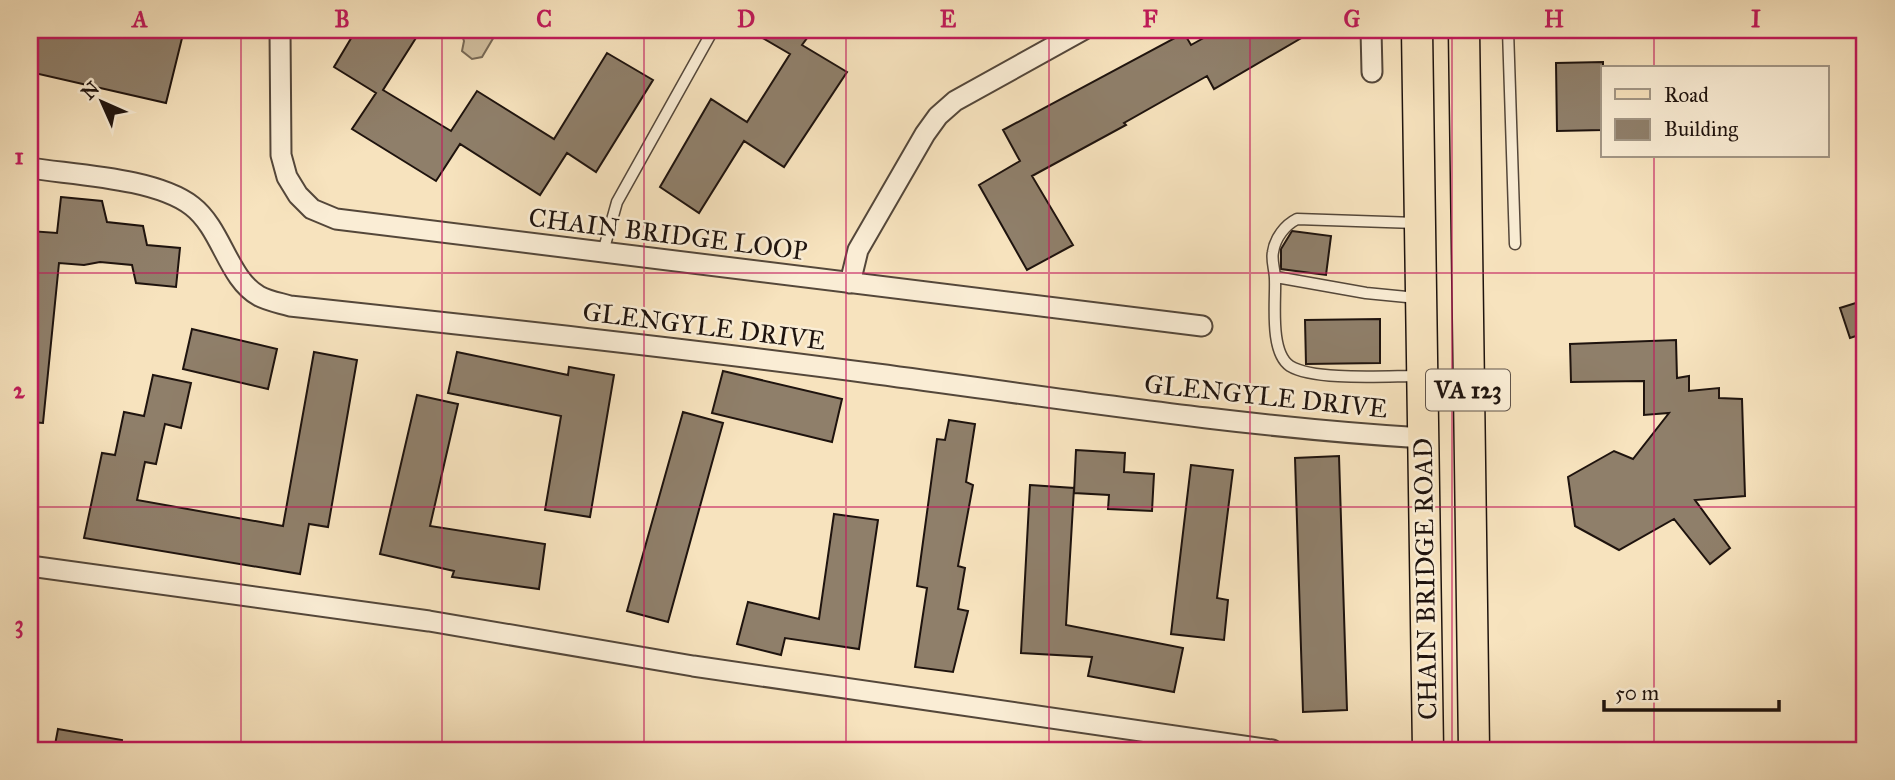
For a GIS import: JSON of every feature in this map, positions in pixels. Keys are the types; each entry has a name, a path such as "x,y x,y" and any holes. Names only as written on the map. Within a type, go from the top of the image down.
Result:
{"main road":[{"name":"CHAIN BRIDGE ROAD","path":"1417,30 1428,750"},
{"name":"CHAIN BRIDGE ROAD","path":"1464,30 1474,750"}],"street":[{"name":"CHAIN BRIDGE LOOP","path":"280,30 281,155 287,177 298,195 312,209 336,219 1202,326"},
{"path":"850,283 858,250 938,116 955,101 1083,30"},
{"path":"1371,30 1372,72"},
{"name":"GLENGYLE DRIVE","path":"30,168 137,184 172,193 192,206 211,225 238,277 258,296 290,306 704,351 1181,414 1376,436 1423,438"},
{"path":"30,565 429,621 693,666 1272,750"}],"lane":[{"path":"603,252 617,202 713,30"},
{"path":"1508,30 1515,244"},
{"path":"1420,223 1297,219 1283,229 1273,252 1276,277 1274,328 1284,360 1291,367 1328,376 1422,376"},
{"path":"1276,277 1366,293 1421,299"}],"shaded area":[{"path":"460,30 498,30 482,57 472,59 462,51 464,41"}],"building":[{"path":"30,30 184,30 166,103 30,72"},
{"path":"356,30 421,30 383,90 451,131 477,91 554,139 607,53 653,80 596,172 567,153 540,195 460,144 436,181 352,129 376,93 334,67"},
{"path":"749,30 813,30 802,45 847,72 784,167 744,141 699,213 660,187 711,99 747,122 790,54"},
{"path":"1218,30 1315,30 1214,89 1207,76 1124,123 1126,125 1032,176 1073,245 1027,270 979,185 1020,161 1003,130 1184,33 1191,45"},
{"path":"1603,62 1601,130 1557,131 1556,63"},
{"path":"61,197 102,201 107,222 143,226 147,245 180,248 176,287 136,283 132,265 100,262 84,265 59,263 43,423 30,422 30,231 57,233"},
{"path":"1292,231 1331,236 1326,275 1281,269 1281,249"},
{"path":"1865,300 1865,333 1850,338 1840,308"},
{"path":"1380,319 1380,363 1306,364 1305,320"},
{"path":"192,329 277,349 268,389 183,369"},
{"path":"1676,340 1677,378 1689,376 1689,391 1719,388 1719,398 1742,399 1745,496 1695,500 1730,548 1710,564 1674,519 1619,550 1575,526 1568,477 1614,451 1633,459 1669,413 1644,415 1644,381 1571,382 1570,344"},
{"path":"314,352 357,360 328,527 309,524 300,574 84,538 102,453 115,455 124,412 144,416 153,375 191,383 181,428 165,424 156,464 145,462 137,500 283,526"},
{"path":"457,352 568,375 569,367 614,375 590,517 545,510 561,416 448,393"},
{"path":"723,371 842,399 832,442 712,413"},
{"path":"417,395 458,404 430,526 545,544 539,589 452,577 454,571 380,554"},
{"path":"683,412 723,423 668,622 627,611"},
{"path":"949,420 975,424 966,482 973,485 958,566 965,568 958,609 968,611 953,672 915,667 927,588 917,586 937,439 945,440"},
{"path":"1076,450 1125,453 1124,472 1154,474 1152,511 1108,509 1109,495 1074,493"},
{"path":"1339,456 1347,710 1303,712 1295,458"},
{"path":"1191,465 1233,470 1217,598 1228,600 1224,640 1171,634"},
{"path":"1030,485 1074,488 1066,625 1183,648 1174,692 1088,676 1092,657 1021,653"},
{"path":"834,514 878,520 859,649 785,638 781,655 737,644 748,602 819,619"},
{"path":"58,729 122,740 121,750 54,750"}]}
